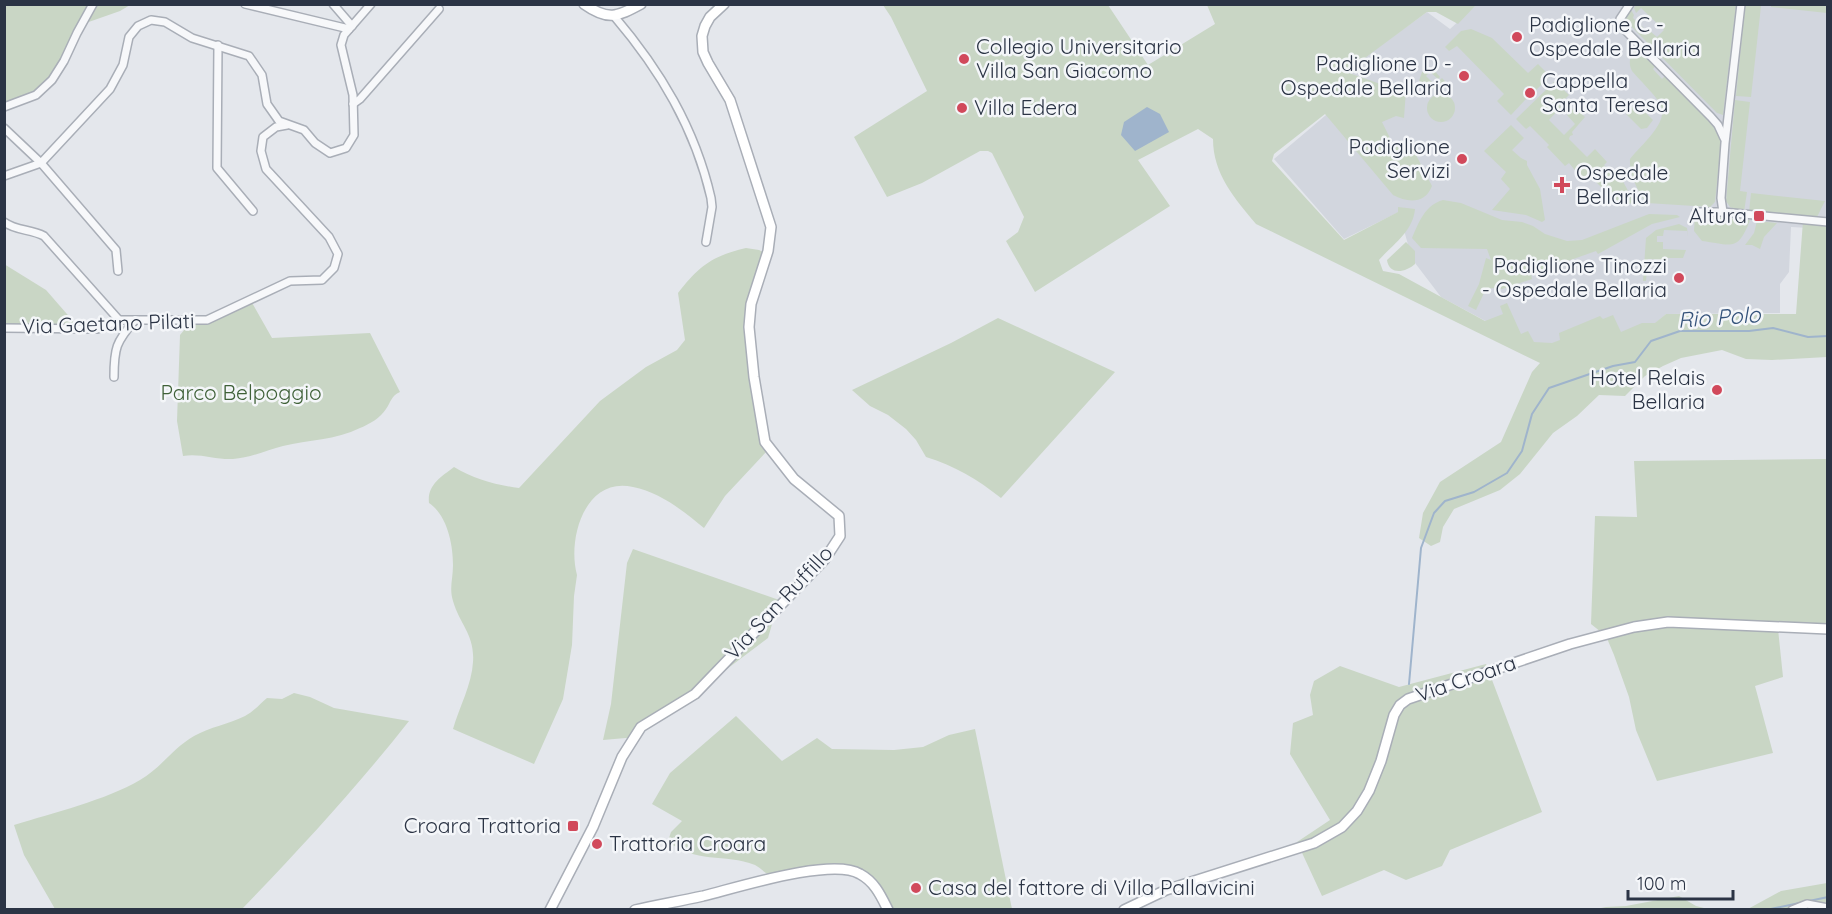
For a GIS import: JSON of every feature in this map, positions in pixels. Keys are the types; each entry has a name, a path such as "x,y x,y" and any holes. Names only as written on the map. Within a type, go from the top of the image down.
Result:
{"street":[{"path":"4,107 36,95 52,80 64,62 93,4"},
{"path":"245,4 350,27"},
{"path":"333,4 350,27"},
{"path":"4,176 41,163 110,89 123,65 129,37 138,26 150,20 165,22 192,38 249,56 262,75 267,104 279,121 304,130 315,143 330,153 346,148 354,135 353,104 348,71 341,52 342,38 371,4"},
{"path":"584,4 599,14 614,16 641,4"},
{"name":"Via San Ruffillo","path":"550,909 593,827 622,757 641,727 694,694 825,559 840,536 839,516 794,479 765,442 754,378 749,327 751,303 768,251 771,227 730,100 703,52 702,36 705,26 710,17 724,4"},
{"path":"1630,4 1620,19 1622,27 1711,117 1722,132 1725,143"},
{"path":"1724,212 1721,198 1725,143 1741,4"},
{"path":"353,104 360,99 439,9"},
{"path":"614,16 657,70 687,124 711,198 712,207 706,242"},
{"path":"218,45 217,168 254,211"},
{"path":"1711,117 1724,120 1728,117"},
{"name":"Via Gaetano Pilati","path":"4,328 97,329 119,320 207,320 290,281 322,280 334,268 338,254 329,237 267,169 261,151 263,137 276,127 287,125"},
{"path":"4,128 41,163 116,250 118,271"},
{"path":"1696,212 1724,212 1827,222"},
{"path":"4,222 12,227 33,230 44,236 119,320"},
{"path":"114,377 114,357 119,339 135,320"},
{"name":"Via Croara","path":"1124,909 1166,890 1314,843 1342,827 1357,811 1370,791 1394,715 1400,705 1408,699 1541,653 1634,627 1668,622 1827,629"},
{"path":"635,909 681,901 794,872 832,869 859,872 875,885 888,909"},
{"path":"1792,909 1807,904 1827,908"}],"shaded area":[{"name":"Ospedale Bellaria","path":"1476,5 1827,5 1827,229 1791,227 1789,272 1780,284 1780,313 1666,314 1649,329 1549,355 1441,297 1412,259 1399,212 1344,239 1274,159 1326,115 1348,69 1427,12 1450,29"}],"green space":[{"path":"1771,4 1827,5 1827,13 1771,7"},
{"path":"4,5 130,5 120,11 83,24 66,62 33,96 5,112"},
{"path":"883,5 1108,5 1148,65 1215,24 1207,5 1476,5 1458,24 1436,12 1427,12 1346,72 1389,87 1406,90 1404,118 1396,116 1382,122 1394,146 1397,145 1404,157 1415,153 1432,186 1421,199 1404,200 1393,195 1325,114 1274,154 1272,161 1344,240 1398,212 1398,207 1415,209 1406,231 1379,260 1383,271 1399,274 1485,321 1503,314 1500,306 1507,303 1521,334 1528,331 1534,342 1552,343 1560,340 1559,333 1600,316 1603,319 1613,315 1621,332 1642,323 1655,323 1666,314 1796,314 1803,221 1827,223 1827,357 1746,359 1722,350 1681,358 1663,366 1645,376 1625,396 1599,395 1577,416 1553,433 1520,474 1500,490 1454,509 1443,527 1440,542 1431,546 1419,538 1423,513 1440,482 1501,442 1532,372 1540,363 1256,224 1233,195 1221,175 1214,152 1213,139 1198,129 1138,160 1170,206 1035,292 1006,241 1018,232 1024,217 992,153 980,151 922,183 887,197 854,137 927,91"},
{"path":"1636,5 1736,5 1723,115 1717,113 1628,23 1626,18 1631,10 1633,18 1649,33 1657,37 1664,30 1641,8 1636,13 1634,8"},
{"path":"1745,5 1766,5 1761,6 1751,97 1736,96"},
{"path":"1471,29 1492,38 1528,73 1538,64 1550,76 1535,91 1529,86 1525,87 1523,92 1528,97 1511,115 1497,101 1504,94 1457,46 1449,51 1445,47 1461,31"},
{"path":"1634,49 1651,58 1657,64 1653,69 1662,79 1666,75 1717,129 1721,143 1715,202 1710,207 1647,203 1637,189 1630,159 1653,133 1662,111 1654,95 1632,71 1630,60"},
{"path":"1432,68 1440,77 1438,79 1430,72 1426,76 1433,83 1437,83 1442,78 1452,89 1439,87 1429,89 1419,81 1422,72"},
{"path":"1555,81 1569,95 1549,120 1564,135 1575,124 1567,115 1575,107 1585,117 1569,139 1587,157 1595,149 1607,162 1604,165 1616,177 1619,174 1633,203 1627,204 1620,201 1617,203 1589,175 1583,180 1569,163 1565,166 1530,126 1526,129 1516,119"},
{"path":"1441,94 1451,98 1455,108 1451,118 1441,122 1431,118 1427,108 1431,98"},
{"path":"1735,100 1750,102 1740,191 1747,192 1744,212 1730,207 1726,201"},
{"path":"1636,103 1653,120 1647,128 1641,129 1626,114"},
{"path":"1511,125 1524,138 1512,150 1527,161 1540,189 1545,220 1542,222 1526,215 1492,210 1510,189 1501,179 1506,172 1484,151"},
{"path":"1751,193 1825,201 1817,217 1749,212"},
{"path":"1443,200 1461,203 1502,220 1522,222 1545,234 1567,241 1582,240 1649,214 1680,217 1652,224 1598,254 1596,251 1531,274 1532,279 1502,289 1492,288 1485,291 1476,310 1468,306 1479,284 1486,258 1491,260 1487,249 1421,248 1412,238 1427,210"},
{"path":"1695,215 1750,220 1742,237 1737,242 1727,245 1702,241 1694,231"},
{"path":"1757,221 1777,223 1764,237 1760,249 1752,245 1745,245 1754,233"},
{"path":"1679,224 1687,228 1688,237 1687,231 1664,230 1663,236 1657,236 1657,242 1663,242 1663,249 1686,250 1683,258 1648,259 1646,281 1643,281 1646,238 1656,230"},
{"path":"1406,242 1415,251 1415,264 1402,271 1394,270 1388,265 1387,260"},
{"path":"746,248 759,250 771,256 750,317 767,451 725,496 704,528 662,498 633,487 616,486 603,491 583,513 575,545 577,575 572,645 563,699 534,764 453,729 470,679 473,653 472,644 452,596 453,557 448,531 445,522 429,503 433,486 454,467 485,481 519,488 600,401 646,367 677,350 685,340 678,293 707,263"},
{"path":"4,264 46,290 80,329 5,329"},
{"name":"Parco Belpoggio","path":"251,301 272,338 370,333 400,392 393,397 384,412 374,420 341,435 283,446 239,458 183,456 177,421 180,335 190,323"},
{"path":"998,318 1115,372 1001,498 965,474 926,457 906,429 888,415 870,406 852,390"},
{"path":"1827,459 1827,629 1778,629 1783,677 1755,686 1773,753 1657,781 1636,730 1629,697 1614,655 1606,636 1591,624 1595,516 1637,517 1634,461"},
{"path":"633,549 779,600 768,638 637,737 603,740 611,704 627,563"},
{"path":"1486,664 1542,812 1450,850 1442,866 1406,880 1384,870 1322,896 1297,842 1330,820 1290,754 1293,723 1313,715 1310,695 1314,681 1340,666 1399,687"},
{"path":"294,693 310,697 334,708 409,721 328,817 242,909 55,909 24,855 14,825 79,806 126,787 147,775 194,736 245,716 267,698 282,699"},
{"path":"736,716 782,761 817,738 832,749 894,750 923,747 949,735 975,729 1012,909 884,909 862,880 850,874 828,872 771,875 744,861 699,856 678,848 668,841 671,832 682,821 652,804 670,773"},
{"path":"1827,883 1827,909 1746,910 1781,891"},
{"path":"1679,896 1696,906 1708,909 1596,909 1626,906"}],"water":[{"path":"1147,107 1160,114 1169,132 1135,151 1121,135 1124,122"}],"waterway":[{"name":"Rio Polo","path":"1409,684 1421,548 1434,513 1445,501 1474,492 1507,473 1522,451 1532,414 1549,388 1613,366 1635,362 1651,341 1680,331 1749,331 1773,328 1808,337 1828,336"},
{"path":"1766,910 1828,897"}],"place":[{"name":"Padiglione C - Ospedale Bellaria","path":"1517,37"},
{"name":"Collegio Universitario Villa San Giacomo","path":"964,59"},
{"name":"Padiglione D - Ospedale Bellaria","path":"1464,76"},
{"name":"Cappella Santa Teresa","path":"1530,93"},
{"name":"Villa Edera","path":"962,108"},
{"name":"Padiglione Servizi","path":"1462,159"},
{"name":"Ospedale Bellaria","path":"1562,185"},
{"name":"Altura","path":"1759,216"},
{"name":"Padiglione Tinozzi - Ospedale Bellaria","path":"1679,278"},
{"name":"Hotel Relais Bellaria","path":"1717,390"},
{"name":"Croara Trattoria","path":"573,826"},
{"name":"Trattoria Croara","path":"597,844"},
{"name":"Casa del fattore di Villa Pallavicini","path":"916,888"}]}
